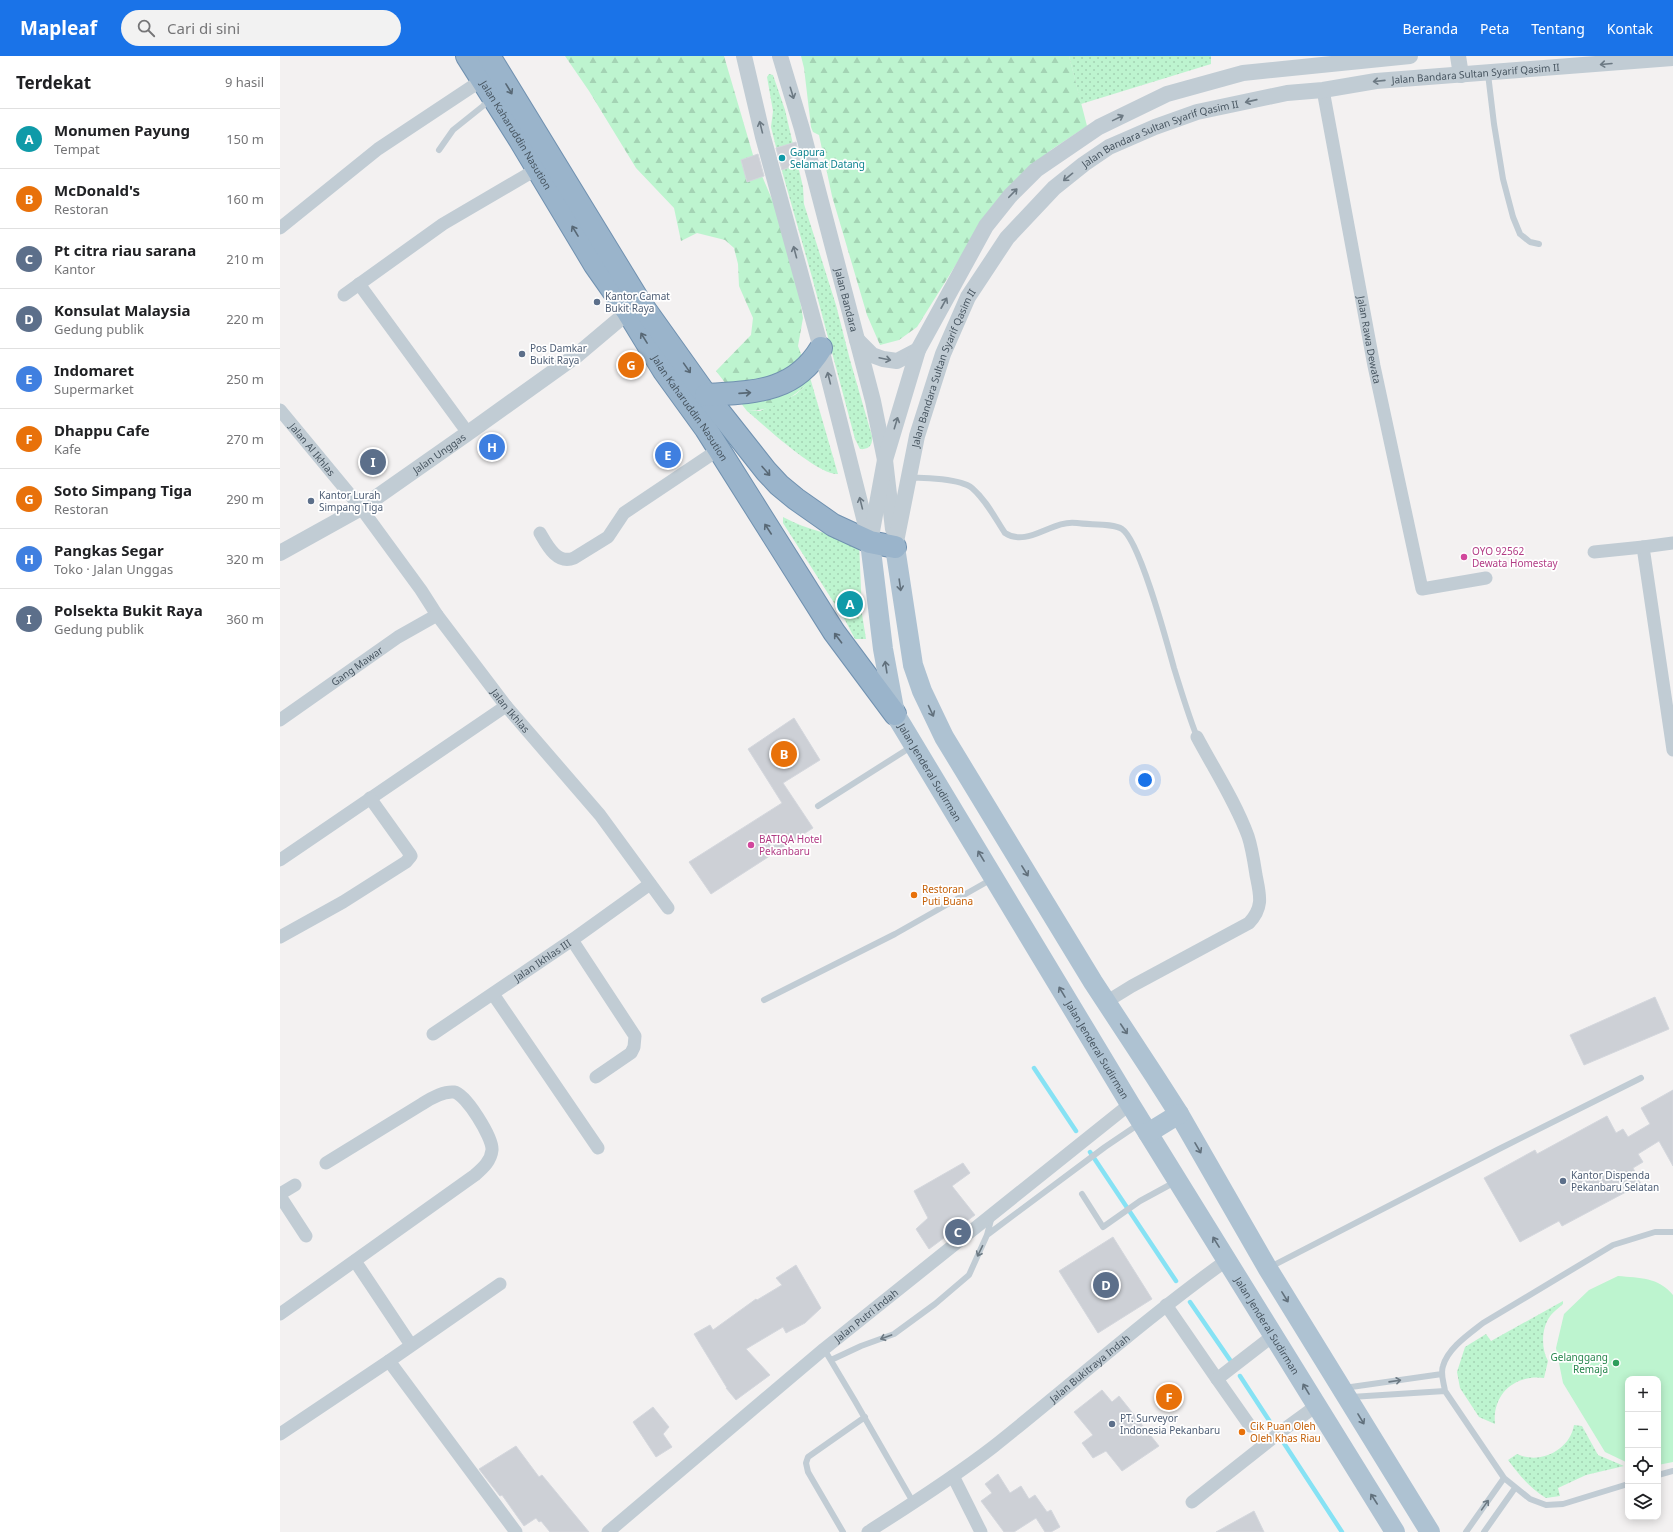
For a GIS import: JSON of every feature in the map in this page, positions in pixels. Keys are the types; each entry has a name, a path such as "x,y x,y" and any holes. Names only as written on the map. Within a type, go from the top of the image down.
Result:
{"highway":[{"name":"Jalan Kaharuddin Nasution","path":"467,56 537,168 603,260 639,301 706,395 778,485 833,525 870,542 895,547"},
{"name":"Jalan Kaharuddin Nasution","path":"489,56 603,260 628,312 664,371 718,450 834,632 895,714"},
{"path":"706,395 754,392 794,378 812,363 821,348"}],"main road":[{"name":"Jalan Jenderal Sudirman","path":"870,542 884,649 895,714 1130,1104 1395,1532"},
{"path":"895,547 913,665 930,711 944,737 995,823 1106,1002 1179,1114 1268,1269 1430,1532"},
{"path":"1145,1127 1179,1114"}],"street":[{"path":"744,56 764,137 821,348 870,542"},
{"name":"Jalan Bandara","path":"780,56 802,129 873,401 885,460 895,547"},
{"name":"Jalan Bandara Sultan Syarif Qasim II","path":"870,542 885,460 918,350 986,226 1010,196 1036,170 1099,127 1167,94 1243,73 1410,56"},
{"path":"1458,56 1461,75"},
{"name":"Jalan Bandara Sultan Syarif Qasim II","path":"895,547 916,436 943,354 968,297 1007,238 1054,188 1084,164 1109,147 1155,127 1197,112 1287,93 1323,90 1376,81 1488,74 1673,58"},
{"path":"280,228 378,149 487,87"},
{"name":"Jalan Rawa Dewata","path":"1323,90 1374,366 1422,589 1486,578"},
{"path":"344,295 443,224 537,168"},
{"path":"359,284 468,433"},
{"name":"Jalan Unggas","path":"280,553 361,508 577,355 628,312"},
{"path":"856,339 872,355 884,359 897,361 918,350"},
{"name":"Jalan Al Ikhlas","path":"280,410 361,508"},
{"path":"540,533 551,551 560,558 570,560 608,537 624,514 718,450"},
{"name":"Jalan Ikhlas","path":"361,508 421,590 437,615 506,706 600,815 668,908"},
{"path":"1594,552 1673,543"},
{"path":"1643,547 1673,750"},
{"name":"Gang Mawar","path":"280,720 398,637 437,615"},
{"path":"280,860 506,706"},
{"path":"1106,1002 1132,986 1248,923 1255,916 1259,908 1260,897 1248,837 1235,807 1198,736"},
{"path":"280,937 343,902 409,859 410,854 370,798"},
{"name":"Jalan Ikhlas III","path":"432,1034 572,940 650,884"},
{"path":"572,940 635,1036 634,1047 631,1053 596,1077"},
{"path":"493,994 598,1148"},
{"path":"280,1314 484,1167 490,1157 492,1148 490,1140 469,1104 462,1095 456,1092 449,1092 435,1096 326,1163"},
{"name":"Jalan Putri Indah","path":"608,1532 827,1354 992,1214 1130,1104"},
{"path":"295,1184 280,1195 306,1236"},
{"name":"Jalan Bukitraya Indah","path":"868,1532 937,1488 992,1448 1166,1305 1227,1260"},
{"path":"355,1261 411,1345"},
{"path":"280,1434 500,1284"},
{"path":"1166,1305 1250,1426"},
{"path":"1217,1379 1274,1335"},
{"path":"389,1361 516,1532"},
{"path":"1192,1502 1316,1406"},
{"path":"953,1476 980,1532"}],"lane":[{"path":"1488,74 1503,179 1513,217 1520,234 1530,242 1538,244"},
{"path":"439,150 453,130 483,106 487,87"},
{"path":"908,478 927,477 947,480 970,487 989,509 1005,533 1008,535 1022,538 1051,527 1073,522 1090,525 1109,525 1122,529 1134,545 1144,571 1162,624 1188,713 1198,736"},
{"path":"818,806 914,745"},
{"path":"764,1000 895,934 994,878"},
{"path":"1268,1269 1499,1149 1641,1078"},
{"path":"987,1235 1105,1147 1145,1127"},
{"path":"1082,1194 1103,1226 1121,1216 1140,1201 1178,1180"},
{"path":"913,1502 865,1417 827,1354 861,1346 894,1334 936,1304 968,1275 987,1235 992,1214"},
{"path":"1625,1485 1563,1504 1546,1505 1530,1499 1504,1478 1445,1391 1442,1366 1449,1353 1464,1338 1483,1323 1613,1245 1655,1232 1673,1232"},
{"path":"1345,1393 1442,1374"},
{"path":"1345,1393 1445,1391"},
{"path":"843,1532 808,1472 806,1463 808,1457 865,1417"},
{"path":"1661,1475 1673,1471"},
{"path":"1466,1532 1504,1478"},
{"path":"1484,1532 1515,1488"}],"green space":[{"path":"565,56 724,56 753,155 783,225 797,283 803,318 798,346 811,381 797,393 774,406 765,409 747,411 716,371 751,335 753,318 739,286 738,264 734,248 725,240 697,233 681,241 674,208 636,168 589,91"},
{"path":"801,56 1069,56 1087,126 1051,150 992,207 917,327 899,340 880,345 867,315 832,196 819,135 813,132 811,127 804,68"},
{"path":"1069,56 1211,56 1211,64 1081,104"},
{"path":"769,74 773,75 785,110 803,187 804,204 836,305 872,436 872,442 866,449 860,449 855,439 782,171 771,127 773,111 767,77"},
{"path":"811,381 838,474 817,467 804,458 747,411 760,411 795,395"},
{"path":"783,517 811,529 859,541 862,614 866,639 855,639 845,620 783,523"},
{"name":"Gelanggang Remaja","path":"1618,1276 1641,1278 1655,1282 1667,1289 1673,1295 1673,1462 1661,1464 1661,1376 1625,1376 1625,1462 1605,1452 1563,1383 1556,1348 1564,1314 1589,1290"},
{"path":"1563,1301 1563,1304 1552,1314 1545,1326 1543,1344 1548,1361 1544,1378 1524,1379 1508,1388 1497,1404 1495,1424 1479,1417 1460,1388 1457,1372 1465,1347 1486,1334 1491,1341"},
{"path":"1574,1425 1582,1426 1598,1455 1624,1466 1586,1475 1558,1488 1560,1496 1546,1498 1525,1481 1508,1460 1517,1454 1535,1458 1553,1453 1567,1442"}],"building":[{"path":"796,142 801,163 782,170 776,148"},
{"path":"758,154 764,176 747,182 741,160"},
{"name":"BATIQA Hotel Pekanbaru","path":"794,718 820,760 783,783 813,828 711,894 689,862 782,803 748,749"},
{"path":"1655,997 1669,1029 1584,1065 1570,1035"},
{"name":"Kantor Dispenda Pekanbaru Selatan","path":"1673,1090 1673,1166 1659,1141 1638,1154 1643,1162 1633,1168 1641,1184 1562,1226 1559,1221 1520,1242 1484,1178 1535,1150 1537,1154 1607,1116 1616,1133 1623,1129 1628,1137 1650,1124 1641,1108"},
{"path":"963,1163 970,1173 952,1186 975,1215 929,1249 916,1229 928,1218 914,1191"},
{"path":"1113,1237 1152,1299 1098,1333 1059,1271"},
{"path":"796,1265 821,1308 805,1323 786,1333 783,1327 746,1349 770,1375 736,1400 726,1388 694,1334 710,1325 713,1330 756,1299 757,1300 782,1285 776,1278"},
{"name":"PT. Surveyor Indonesia Pekanbaru","path":"1102,1390 1112,1402 1119,1396 1159,1446 1122,1471 1106,1451 1093,1458 1082,1443 1093,1435 1074,1412"},
{"path":"653,1407 669,1427 663,1434 672,1447 656,1457 633,1422"},
{"path":"516,1446 539,1477 542,1475 589,1532 550,1532 541,1521 539,1522 536,1518 524,1526 502,1495 500,1496 479,1469"},
{"path":"998,1474 1010,1493 1021,1486 1029,1499 1035,1495 1047,1512 1051,1510 1060,1527 1051,1532 1045,1532 1036,1518 1014,1532 1004,1532 981,1501 992,1493 985,1484"},
{"path":"1254,1511 1264,1532 1216,1532"}],"waterway":[{"path":"1034,1068 1076,1131"},
{"path":"1090,1152 1176,1281"},
{"path":"1190,1302 1230,1360"},
{"path":"1240,1376 1342,1532"}],"place":[{"name":"Gapura Selamat Datang","path":"782,158"},
{"name":"Kantor Camat Bukit Raya","path":"597,302"},
{"name":"Pos Damkar Bukit Raya","path":"522,354"},
{"name":"Soto Simpang Tiga","path":"631,365"},
{"name":"Pangkas Segar","path":"492,447"},
{"name":"Indomaret","path":"668,455"},
{"name":"Polsekta Bukit Raya","path":"373,462"},
{"name":"Kantor Lurah Simpang Tiga","path":"311,501"},
{"name":"OYO 92562 Dewata Homestay","path":"1464,557"},
{"name":"Monumen Payung","path":"850,604"},
{"name":"McDonald's","path":"784,754"},
{"name":"BATIQA Hotel Pekanbaru","path":"751,845"},
{"name":"Restoran Puti Buana","path":"914,895"},
{"name":"Kantor Dispenda Pekanbaru Selatan","path":"1563,1181"},
{"name":"Pt citra riau sarana","path":"958,1232"},
{"name":"Konsulat Malaysia","path":"1106,1285"},
{"name":"Gelanggang Remaja","path":"1616,1363"},
{"name":"Dhappu Cafe","path":"1169,1397"},
{"name":"PT. Surveyor Indonesia Pekanbaru","path":"1112,1424"},
{"name":"Cik Puan Oleh Oleh Khas Riau","path":"1242,1432"}]}
